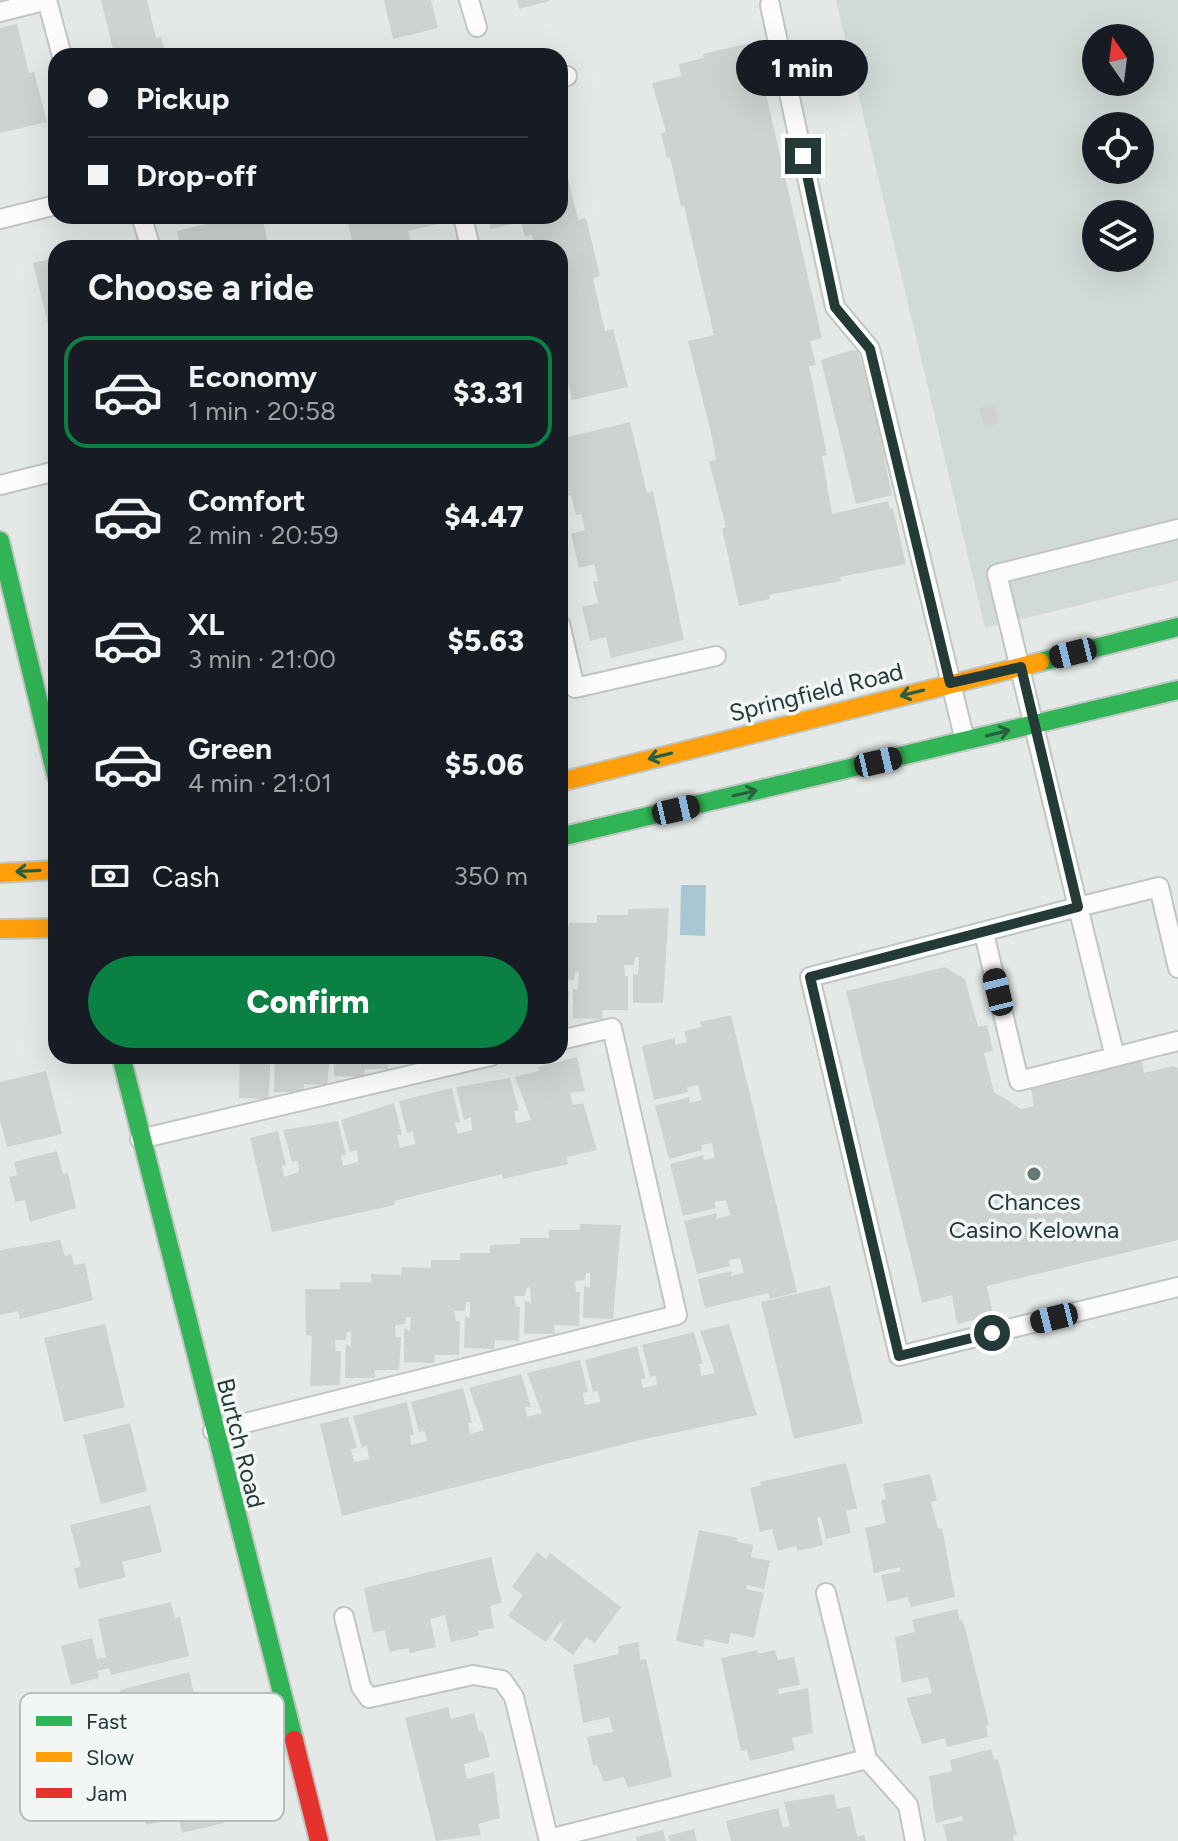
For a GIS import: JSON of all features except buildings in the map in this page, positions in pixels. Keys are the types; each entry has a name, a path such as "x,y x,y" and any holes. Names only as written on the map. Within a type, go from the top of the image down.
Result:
{"main road":[{"path":"0,541 48,742"},
{"name":"Springfield Road","path":"568,780 1178,627"},
{"path":"568,835 1178,690"},
{"path":"0,873 48,870"},
{"path":"0,929 48,928"},
{"name":"Burtch Road","path":"123,1064 281,1693"},
{"name":"Burtch Road","path":"284,1706 319,1841"}],"lane":[{"path":"0,12 47,0 60,48"},
{"path":"469,0 477,27"},
{"path":"770,5 835,307 870,349 965,741"},
{"path":"0,219 48,207"},
{"path":"0,485 48,473"},
{"path":"1115,1057 997,574 1178,529"},
{"path":"568,658 575,688 716,656"},
{"path":"1178,968 1159,887 810,977 899,1356 1178,1287"},
{"path":"984,933 1019,1081 1178,1041"},
{"path":"213,1431 677,1315 612,1028 568,1038"},
{"path":"140,1139 457,1064"},
{"path":"826,1593 867,1759 908,1805 915,1841"},
{"path":"344,1617 361,1687 369,1698 473,1675 502,1680 514,1697 549,1840 867,1759"}],"shaded area":[{"path":"836,0 1178,0 1178,581 985,628"}],"water":[{"path":"681,885 706,885 705,936 680,935"}],"traffic: fast":[{"path":"0,541 48,742"},
{"path":"1040,662 1178,627"},
{"path":"568,835 1178,690"},
{"path":"123,1064 282,1693"},
{"path":"284,1700 294,1740"}],"traffic: slow":[{"path":"568,780 1040,662"},
{"path":"0,873 48,870"},
{"path":"0,929 48,928"}],"traffic: jam":[{"path":"294,1740 319,1841"}],"place":[{"name":"Chances Casino Kelowna","path":"1034,1174"}],"route":[{"path":"803,156 835,307 870,349 950,683 1021,667 1078,907 810,977 899,1356 992,1333"}]}
